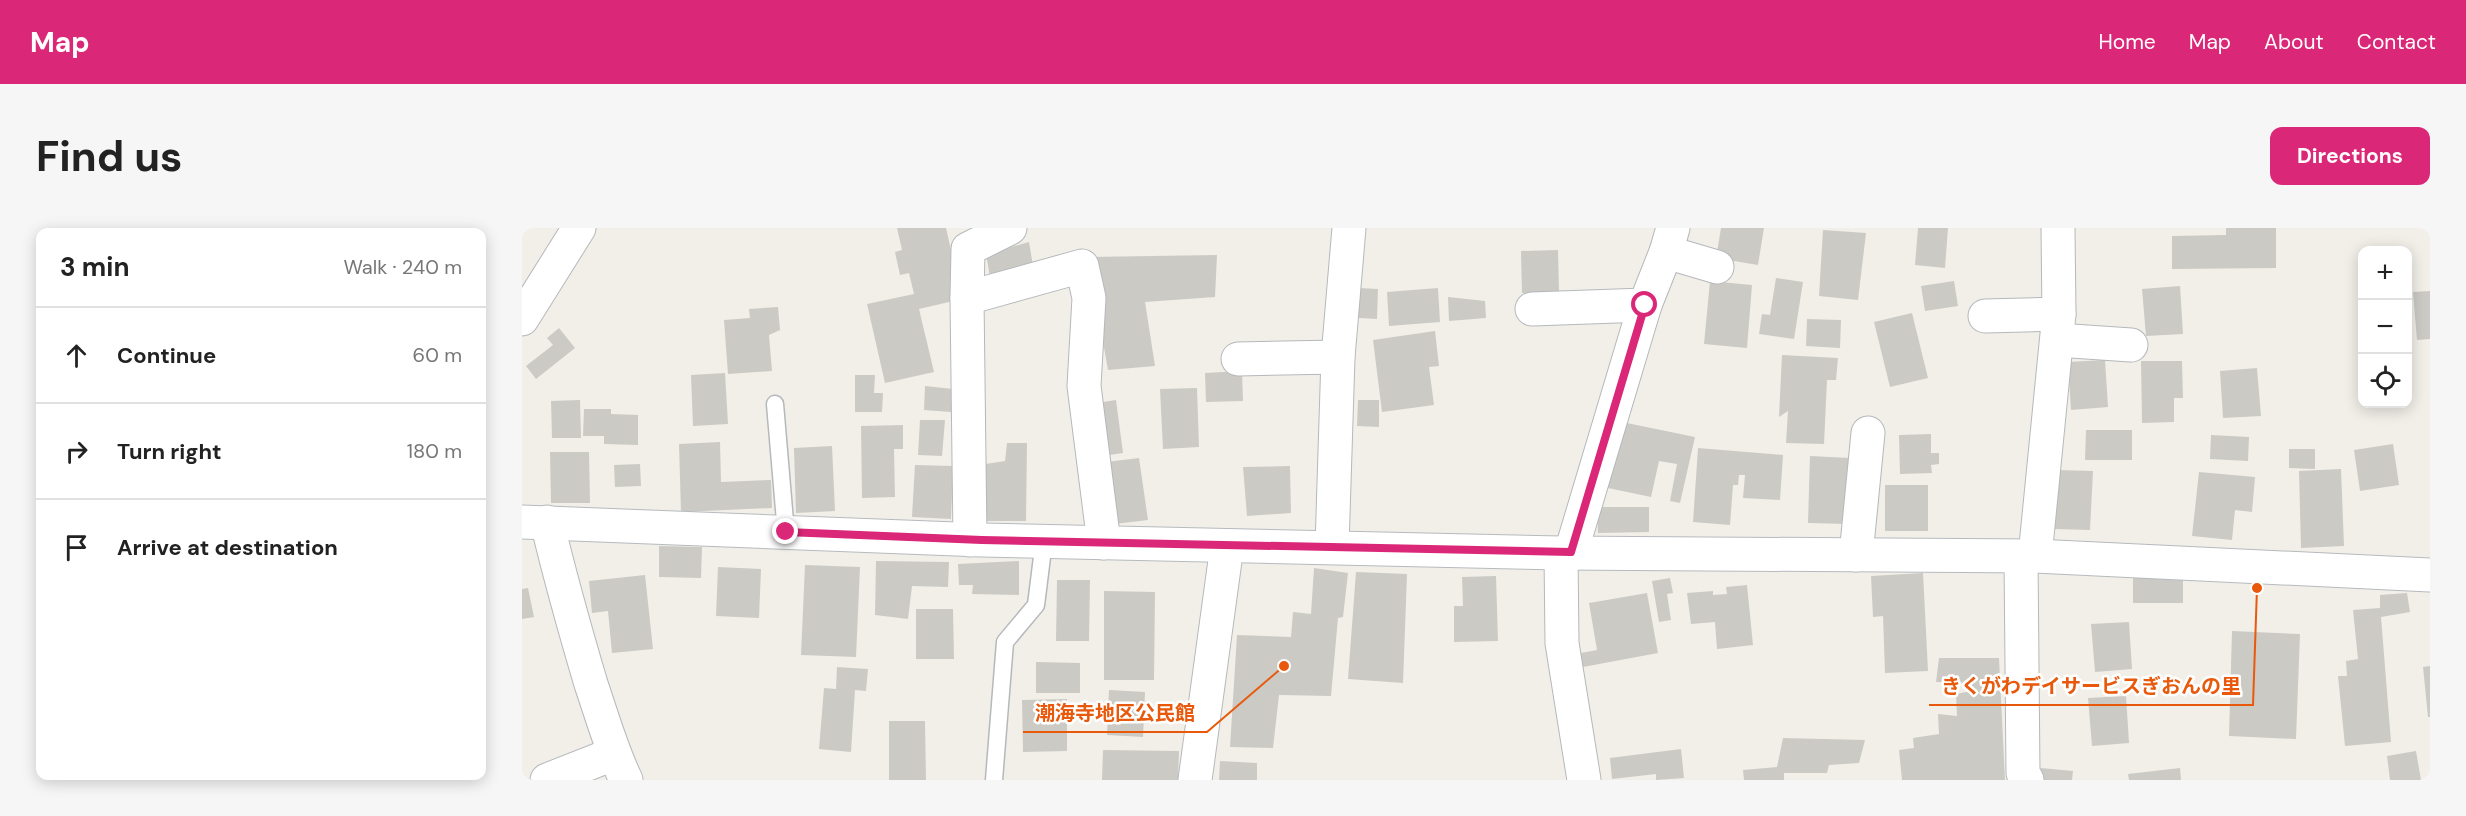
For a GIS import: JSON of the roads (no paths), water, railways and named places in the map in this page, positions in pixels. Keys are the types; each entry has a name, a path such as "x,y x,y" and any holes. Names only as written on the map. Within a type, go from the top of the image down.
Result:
{"street":[{"path":"523,316 579,228"},
{"path":"970,540 968,249 1010,228"},
{"path":"1332,548 1338,357 1349,228"},
{"path":"2026,780 2023,773 2028,557 2058,327 2058,228"},
{"path":"1584,780 1562,643 1566,552 1645,305 1669,240 1717,267"},
{"path":"967,298 1082,266 1089,298 1084,386 1104,543"},
{"path":"1532,309 1645,305"},
{"path":"1985,316 2058,327 2131,345"},
{"path":"1238,359 1338,357"},
{"path":"1856,555 1868,433"},
{"path":"547,780 620,767 563,591 535,522 1044,542 1566,552 2028,557 2430,576"},
{"path":"1195,780 1227,546"}],"lane":[{"path":"776,404 786,532"},
{"path":"994,780 1005,642 1036,605 1044,542"}],"place":[{"name":"きくがわデイサービスぎおんの里","path":"2257,588"},
{"name":"潮海寺地区公民館","path":"1284,666"}]}
